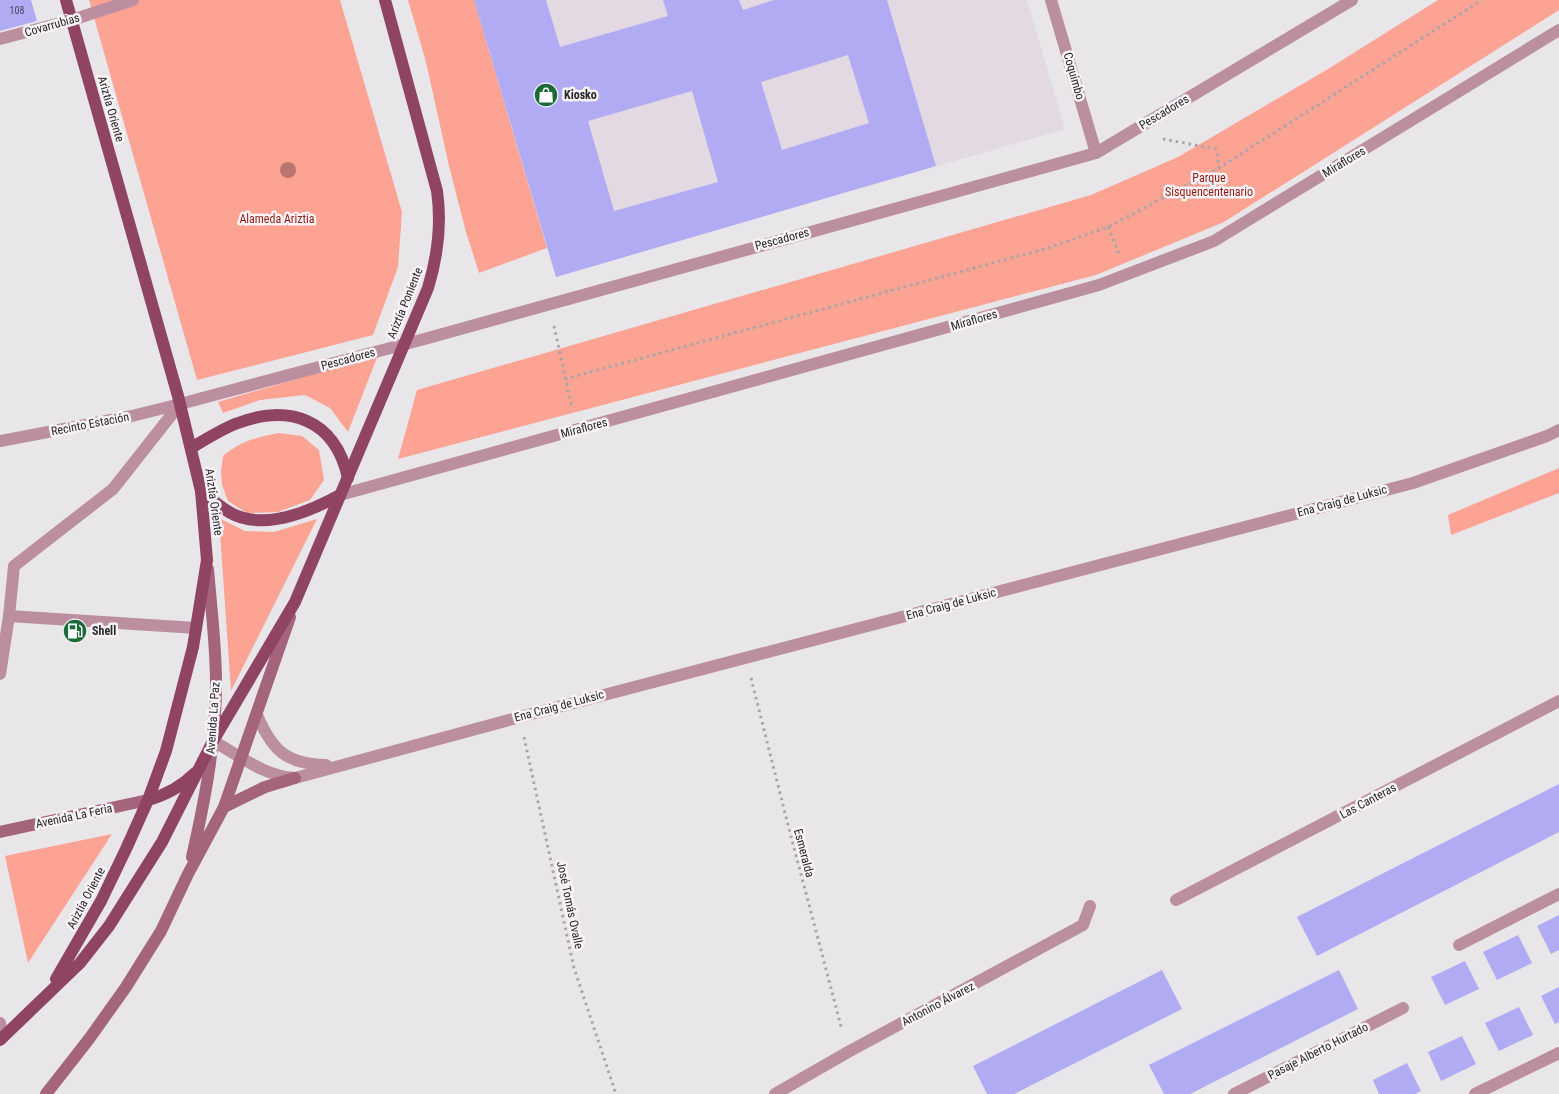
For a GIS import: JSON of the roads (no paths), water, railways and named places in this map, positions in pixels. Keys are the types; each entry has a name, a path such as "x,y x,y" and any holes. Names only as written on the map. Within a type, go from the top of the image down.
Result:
{"main road":[{"name":"Ariztía Oriente","path":"48,994 101,901 148,800 166,751 180,701 196,628 207,560 201,491 180,404 66,0"},
{"name":"Ariztía Poniente","path":"1,1039 80,962 109,926 162,842 185,800 213,741 295,602 428,288 439,242 440,210 437,191 385,0"},
{"path":"191,448 234,424 260,417 278,415 296,417 312,424 327,434 338,447 348,478"},
{"path":"201,491 230,513 243,518 261,520 282,518 317,508 340,495"},
{"name":"Avenida La Paz","path":"188,874 202,813 213,741 216,683 207,560"},
{"name":"Avenida La Paz","path":"46,1094 89,1039 126,987 161,931 188,874 224,807 295,602"},
{"path":"148,800 172,791 186,782 198,770"},
{"path":"224,807 265,787 295,778"},
{"name":"Avenida La Feria","path":"0,832 148,800"}],"street":[{"name":"Covarrubias","path":"0,40 72,20 133,0"},
{"name":"Coquimbo","path":"1051,0 1096,152"},
{"name":"Pescadores","path":"180,404 404,344 1096,152 1352,0"},
{"name":"Miraflores","path":"340,495 1099,285 1128,274 1214,241 1559,30"},
{"name":"Recinto Estación","path":"0,441 132,416 180,404"},
{"path":"0,674 14,566 113,489 180,404"},
{"name":"Ena Craig de Luksic","path":"213,741 271,774 295,778 338,765 1413,483 1547,436 1559,430"},
{"path":"9,616 196,628"},
{"name":"Las Canteras","path":"1176,900 1559,701"},
{"name":"Ena Craig de Luksic","path":"257,715 266,734 283,755 309,765 338,765"},
{"path":"1459,945 1559,894"},
{"name":"Antonino Álvarez","path":"775,1094 848,1052 1083,925 1090,906"},
{"name":"Pasaje Alberto Hurtado","path":"1234,1094 1403,1008"},
{"path":"0,1023 1,1039"},
{"path":"1475,1094 1559,1053"}],"place":[{"name":"Kiosko","path":"546,95"},
{"name":"Shell","path":"75,631"}],"park label":[{"name":"Parque Sisquencentenario","path":"1209,185"},
{"name":"Alameda Ariztia","path":"277,219"}]}
